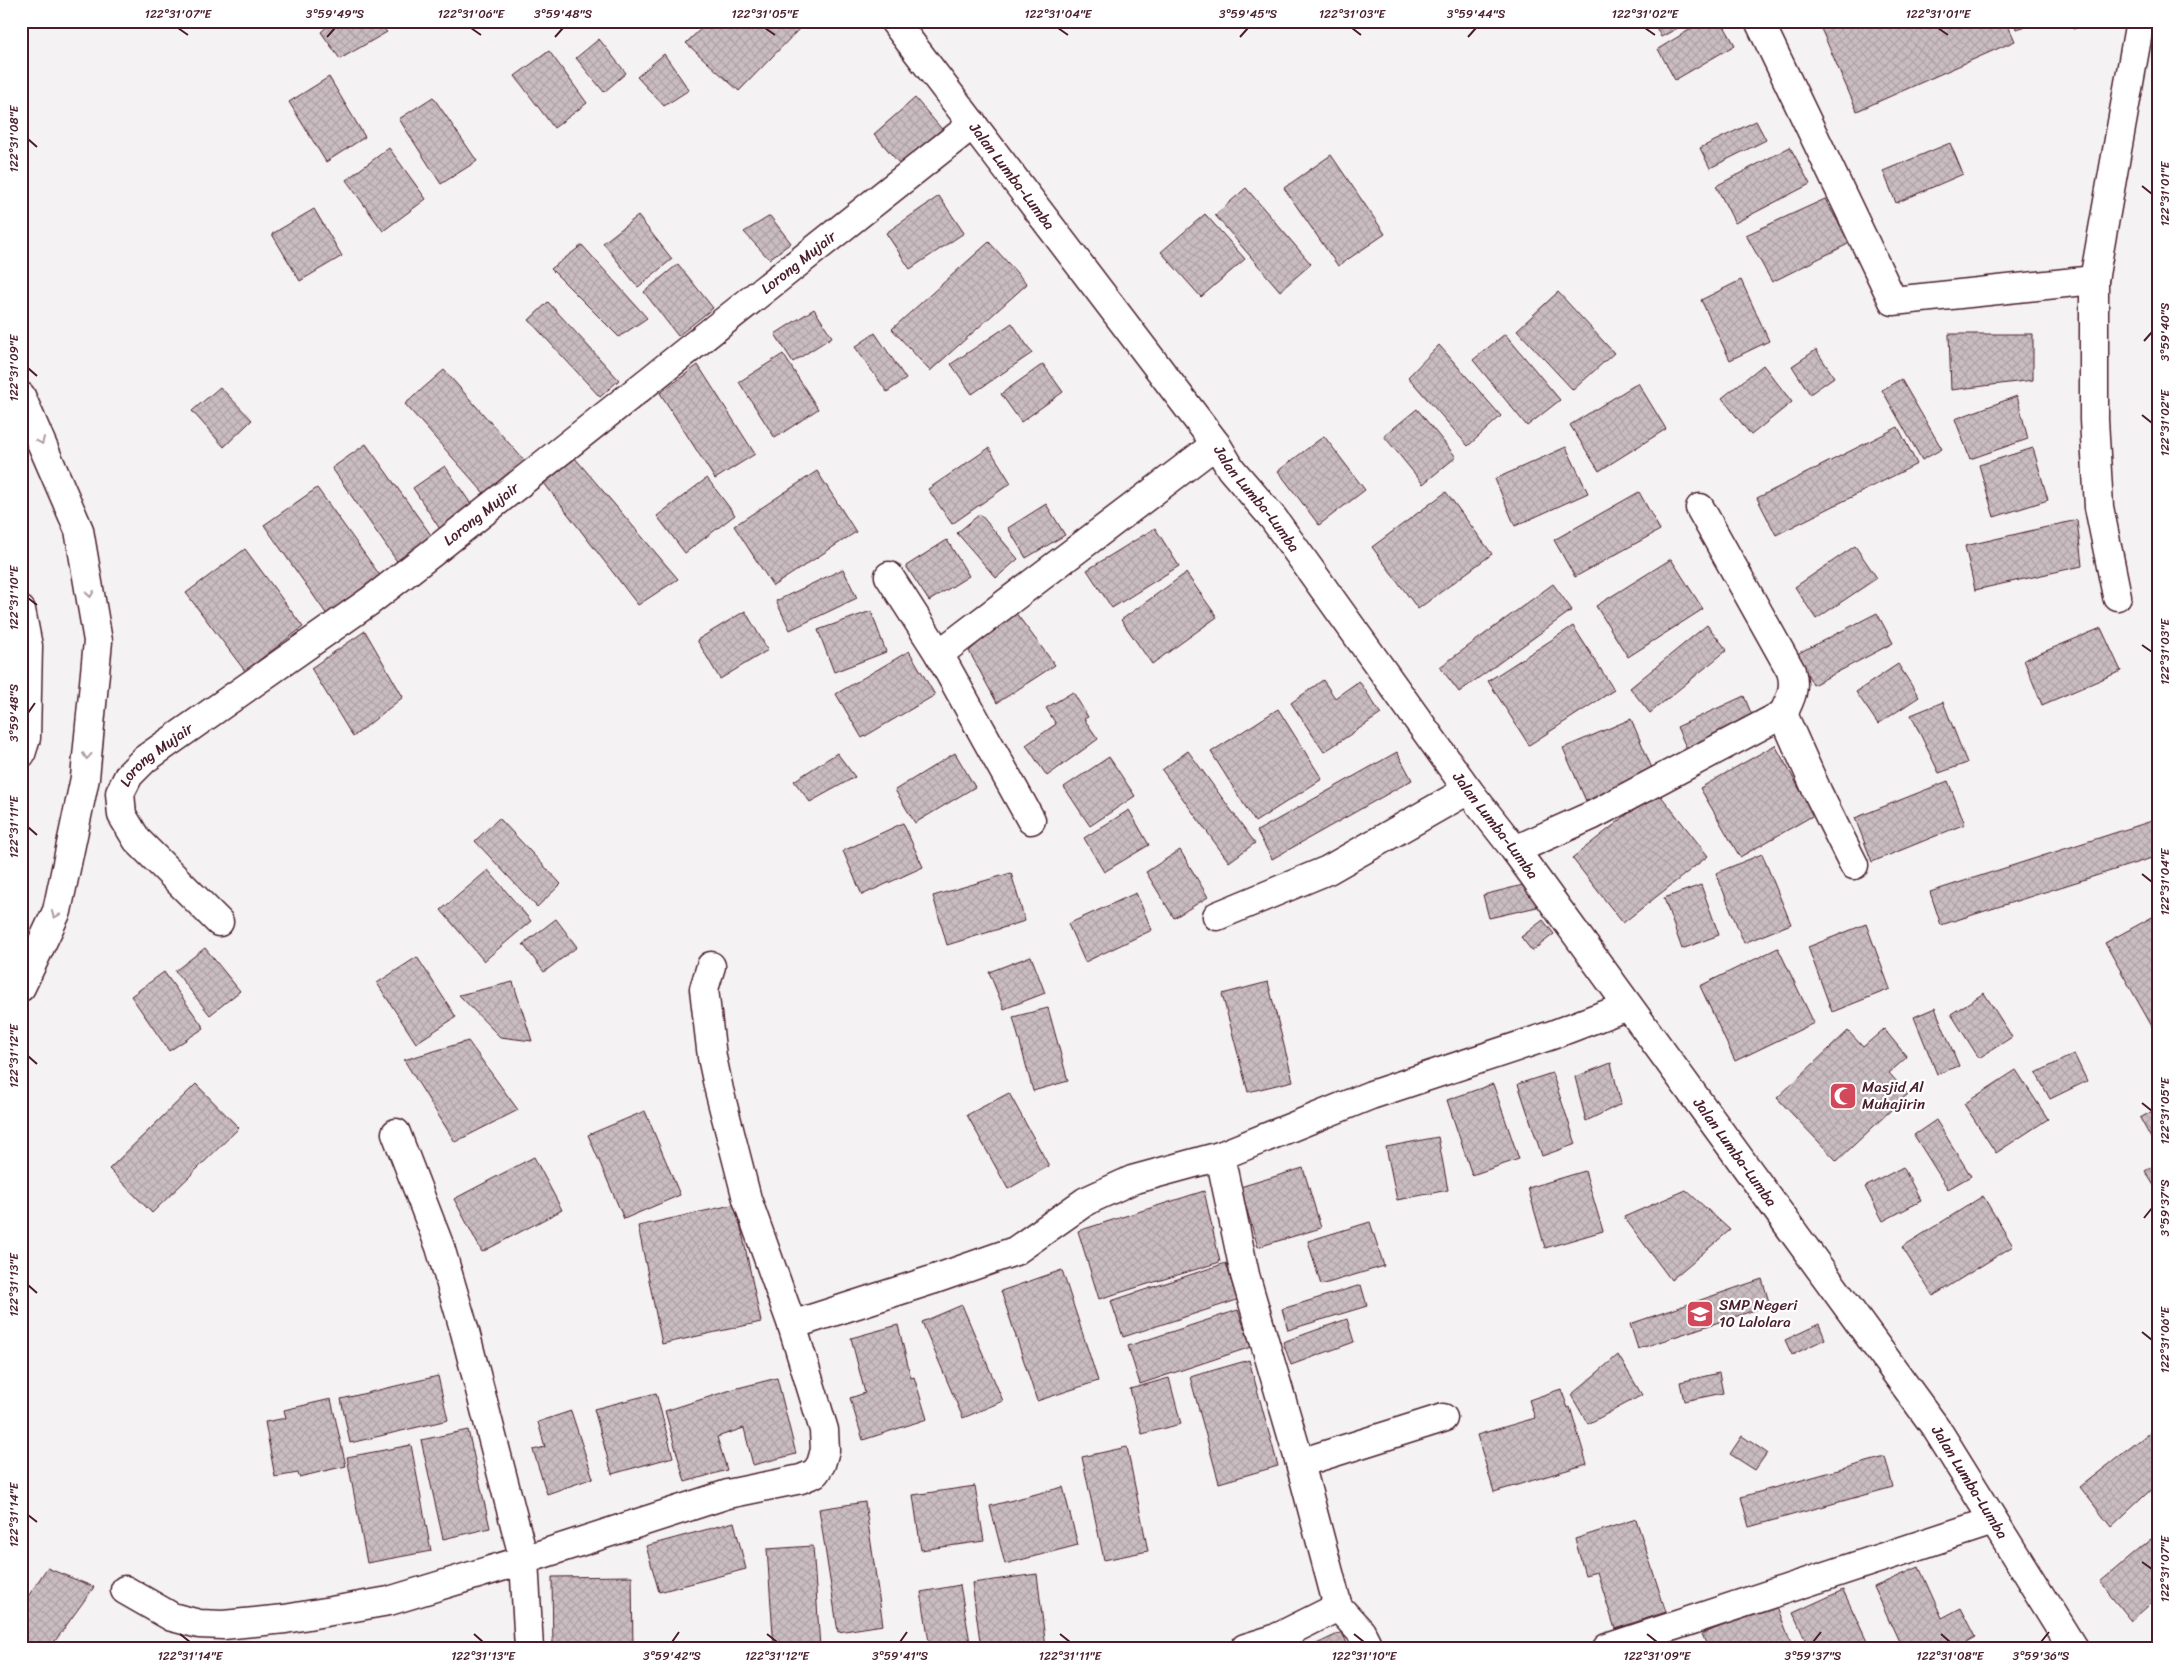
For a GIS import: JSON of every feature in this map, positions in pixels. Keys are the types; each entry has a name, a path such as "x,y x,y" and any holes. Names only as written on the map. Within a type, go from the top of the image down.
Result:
{"street":[{"name":"Jalan Lumba-Lumba","path":"894,21 1216,444 1231,469 1273,518 1468,790 1514,850 1936,1428 2073,1648"},
{"path":"1759,21 1893,301 2094,280"},
{"path":"2117,596 2099,506 2094,420 2094,280 2140,21"},
{"name":"Lorong Mujair","path":"219,922 137,840 122,815 120,805 120,793 129,775 145,759 370,600 444,543 973,124"},
{"path":"21,396 79,530 98,640 85,778 59,902 57,911 21,987"},
{"path":"939,654 1216,444"},
{"path":"1514,850 1593,815 1783,714 1793,693 1794,682 1791,671 1700,508"},
{"path":"890,576 939,654 1031,820"},
{"path":"21,610 28,646 26,738 21,754"},
{"path":"1783,714 1818,793 1854,865"},
{"path":"1217,916 1328,870 1468,790"},
{"path":"125,1590 172,1617 199,1624 223,1625 285,1619 389,1601 524,1560 728,1494 801,1479 815,1473 822,1464 825,1450 824,1430 792,1325 748,1199 720,1090 712,1057 704,989 710,966"},
{"path":"792,1325 932,1280 1015,1250 1086,1201 1132,1180 1220,1156 1371,1095 1552,1035 1628,1006"},
{"path":"396,1133 440,1246 465,1332 524,1560 529,1648"},
{"path":"1220,1156 1245,1275 1300,1463 1338,1607 1361,1632 1369,1648"},
{"path":"1300,1463 1443,1418"},
{"path":"1607,1648 1993,1521"},
{"path":"1245,1648 1274,1638 1338,1607"}],"building":[{"path":"333,21 375,21 387,32 340,59 321,32"},
{"path":"709,21 789,21 799,29 739,91 686,43"},
{"path":"1653,21 1691,21 1661,37"},
{"path":"1704,21 1721,21 1735,45 1675,80 1658,49"},
{"path":"1826,21 2006,21 2015,41 1857,111 1819,24"},
{"path":"2014,21 2034,21 2034,24 2016,29"},
{"path":"2071,21 2098,21 2073,29"},
{"path":"599,39 626,73 604,92 576,58"},
{"path":"549,51 587,103 554,128 515,76"},
{"path":"664,54 689,90 664,106 637,77"},
{"path":"329,77 365,137 326,162 289,102"},
{"path":"433,97 477,161 441,184 399,119"},
{"path":"915,98 946,134 905,170 874,134"},
{"path":"1756,121 1766,140 1710,168 1700,148"},
{"path":"1950,143 1963,174 1896,203 1883,171"},
{"path":"1790,147 1810,184 1735,223 1716,186"},
{"path":"389,148 426,199 383,231 346,180"},
{"path":"1331,155 1385,234 1338,266 1284,188"},
{"path":"1246,188 1311,264 1280,291 1215,215"},
{"path":"939,196 964,233 910,269 886,233"},
{"path":"1825,199 1850,243 1772,282 1746,235"},
{"path":"314,209 342,256 300,281 272,234"},
{"path":"1205,214 1245,259 1201,297 1161,252"},
{"path":"638,216 672,259 638,287 603,243"},
{"path":"770,216 791,243 769,259 744,232"},
{"path":"989,242 1027,284 930,371 892,329"},
{"path":"582,245 647,318 619,337 551,269"},
{"path":"678,264 713,308 678,336 644,292"},
{"path":"1741,280 1769,341 1730,360 1701,300"},
{"path":"1558,292 1614,353 1573,390 1517,330"},
{"path":"548,302 619,380 600,397 529,320"},
{"path":"814,309 832,337 793,362 775,334"},
{"path":"1012,323 1032,353 972,394 951,364"},
{"path":"875,333 906,379 887,392 855,347"},
{"path":"1505,334 1560,400 1527,426 1473,360"},
{"path":"1949,334 2033,334 2033,380 1951,390"},
{"path":"1439,345 1501,416 1468,446 1408,377"},
{"path":"1816,350 1834,377 1810,394 1792,366"},
{"path":"783,354 818,409 775,438 739,382"},
{"path":"1043,364 1063,392 1021,422 1001,394"},
{"path":"698,365 755,454 715,479 660,393"},
{"path":"1763,365 1792,402 1751,435 1722,398"},
{"path":"444,370 530,467 491,501 405,404"},
{"path":"1901,379 1942,449 1922,460 1882,390"},
{"path":"1638,383 1666,429 1599,471 1570,425"},
{"path":"220,387 252,420 224,447 192,411"},
{"path":"2017,396 2028,439 1970,459 1955,419"},
{"path":"1417,409 1456,457 1423,484 1384,436"},
{"path":"1898,427 1917,464 1776,535 1757,498"},
{"path":"1324,436 1365,490 1319,525 1278,471"},
{"path":"366,444 436,542 401,567 332,468"},
{"path":"1566,447 1588,493 1515,526 1495,479"},
{"path":"989,448 1011,483 952,524 928,489"},
{"path":"2033,448 2048,500 1994,517 1979,465"},
{"path":"574,457 678,579 638,605 544,483"},
{"path":"445,466 473,507 440,529 413,488"},
{"path":"817,471 856,532 773,586 734,526"},
{"path":"707,478 735,515 685,553 657,516"},
{"path":"317,488 384,581 330,619 264,525"},
{"path":"1446,492 1492,554 1418,609 1372,547"},
{"path":"1639,492 1660,530 1575,577 1554,540"},
{"path":"1046,504 1065,535 1026,558 1008,528"},
{"path":"980,514 1018,559 996,578 957,533"},
{"path":"2077,520 2082,566 1975,590 1965,546"},
{"path":"1155,528 1179,566 1112,608 1087,570"},
{"path":"947,540 969,576 929,601 906,566"},
{"path":"1855,546 1877,578 1816,619 1795,587"},
{"path":"245,549 303,627 245,671 186,593"},
{"path":"1671,559 1703,609 1628,657 1596,606"},
{"path":"843,569 857,598 790,630 776,601"},
{"path":"1186,573 1217,617 1152,664 1121,620"},
{"path":"1553,584 1572,610 1459,692 1440,667"},
{"path":"745,611 768,650 720,679 697,640"},
{"path":"871,611 886,652 834,672 818,630"},
{"path":"1015,612 1055,665 997,703 969,651"},
{"path":"1877,613 1893,643 1813,685 1797,654"},
{"path":"1707,625 1727,650 1650,713 1630,688"},
{"path":"1573,626 1614,690 1529,745 1488,681"},
{"path":"2101,628 2121,671 2042,705 2024,660"},
{"path":"365,631 403,697 353,737 311,668"},
{"path":"909,651 935,695 862,738 836,694"},
{"path":"1898,664 1919,697 1878,724 1856,692"},
{"path":"1323,680 1335,698 1359,681 1381,714 1324,752 1291,703"},
{"path":"1073,692 1088,717 1084,719 1098,739 1047,776 1026,745 1056,724 1046,708"},
{"path":"1744,696 1756,725 1690,756 1677,727"},
{"path":"1943,702 1967,763 1939,773 1911,715"},
{"path":"1278,709 1322,779 1255,822 1211,752"},
{"path":"1631,719 1654,773 1586,801 1563,748"},
{"path":"1775,745 1814,815 1740,857 1700,788"},
{"path":"1188,751 1255,843 1229,862 1162,770"},
{"path":"1397,752 1412,780 1272,859 1257,831"},
{"path":"837,753 855,777 810,802 794,781"},
{"path":"955,753 975,787 915,823 895,790"},
{"path":"1109,757 1135,796 1090,826 1064,787"},
{"path":"1948,781 1965,824 1872,862 1855,818"},
{"path":"1657,791 1708,856 1623,923 1572,858"},
{"path":"1129,810 1149,845 1104,872 1084,838"},
{"path":"499,818 561,884 537,907 475,841"},
{"path":"2155,820 2158,830 2158,856 1941,925 1930,892"},
{"path":"903,823 923,867 862,895 843,851"},
{"path":"1180,850 1208,897 1174,918 1146,872"},
{"path":"1762,854 1791,924 1744,943 1716,873"},
{"path":"488,870 531,921 484,961 441,910"},
{"path":"1011,873 1025,921 947,945 933,896"},
{"path":"1531,883 1537,907 1489,918 1483,895"},
{"path":"1701,885 1719,935 1682,949 1664,898"},
{"path":"1136,893 1152,930 1085,962 1068,924"},
{"path":"2156,915 2158,918 2158,1037 2105,943"},
{"path":"556,919 577,947 544,972 523,944"},
{"path":"1543,920 1554,934 1532,951 1521,937"},
{"path":"1866,924 1890,989 1832,1012 1808,947"},
{"path":"205,948 240,991 210,1015 175,971"},
{"path":"1778,948 1814,1023 1735,1061 1700,986"},
{"path":"1031,956 1045,993 1004,1009 989,972"},
{"path":"417,957 456,1017 416,1043 377,983"},
{"path":"164,972 204,1028 169,1051 131,996"},
{"path":"513,982 532,1041 500,1037 459,995"},
{"path":"1268,982 1293,1081 1248,1092 1222,994"},
{"path":"1984,993 2012,1037 1979,1058 1951,1014"},
{"path":"1048,1008 1068,1081 1033,1091 1013,1017"},
{"path":"1935,1008 1959,1066 1937,1074 1914,1017"},
{"name":"Masjid Al Muhajirin","path":"1884,1029 1907,1057 1889,1073 1908,1094 1837,1161 1777,1098 1848,1031 1863,1047"},
{"path":"468,1041 518,1110 455,1142 404,1060"},
{"path":"2074,1054 2087,1081 2050,1099 2036,1073"},
{"path":"1611,1063 1621,1104 1586,1121 1575,1077"},
{"path":"2016,1070 2048,1119 1996,1153 1964,1104"},
{"path":"1552,1073 1576,1144 1542,1156 1518,1084"},
{"path":"196,1084 239,1128 152,1213 109,1169"},
{"path":"1493,1084 1519,1159 1472,1175 1447,1100"},
{"path":"1009,1093 1049,1166 1008,1189 967,1115"},
{"path":"2158,1108 2158,1151 2140,1118"},
{"path":"645,1111 680,1195 624,1219 588,1135"},
{"path":"1936,1120 1971,1176 1948,1189 1914,1135"},
{"path":"1438,1137 1448,1190 1397,1200 1386,1147"},
{"path":"534,1157 562,1210 482,1252 454,1199"},
{"path":"2158,1163 2158,1192 2145,1171"},
{"path":"1903,1167 1921,1201 1883,1221 1865,1187"},
{"path":"1303,1168 1321,1228 1258,1247 1240,1187"},
{"path":"1585,1171 1603,1231 1545,1248 1528,1188"},
{"path":"1686,1190 1730,1230 1671,1280 1624,1217"},
{"path":"1204,1191 1220,1262 1099,1299 1078,1231"},
{"path":"1983,1196 2013,1246 1933,1296 1902,1247"},
{"path":"736,1204 761,1322 662,1344 638,1226"},
{"path":"1370,1222 1384,1266 1321,1285 1308,1241"},
{"path":"1226,1263 1237,1300 1123,1337 1111,1301"},
{"path":"1062,1270 1098,1381 1037,1401 1001,1291"},
{"name":"SMP Negeri 10 Lalolara","path":"1762,1279 1770,1305 1638,1349 1630,1324"},
{"path":"1361,1285 1367,1306 1288,1330 1282,1309"},
{"path":"962,1305 1003,1401 963,1418 922,1322"},
{"path":"1238,1310 1251,1347 1140,1384 1128,1346"},
{"path":"1347,1319 1354,1342 1291,1365 1283,1342"},
{"path":"1819,1324 1825,1339 1792,1355 1785,1340"},
{"path":"898,1325 911,1378 914,1377 927,1419 863,1440 850,1398 865,1393 851,1338"},
{"path":"2158,1351 2158,1361 2153,1355"},
{"path":"1618,1355 1642,1395 1588,1424 1571,1395"},
{"path":"1249,1360 1278,1466 1219,1483 1190,1377"},
{"path":"1719,1373 1723,1393 1684,1401 1680,1382"},
{"path":"438,1376 448,1420 350,1443 341,1399"},
{"path":"777,1378 796,1454 753,1465 744,1428 717,1437 727,1470 685,1482 665,1411 734,1389"},
{"path":"1169,1378 1181,1424 1142,1434 1130,1389"},
{"path":"1561,1389 1568,1408 1570,1407 1587,1464 1494,1492 1477,1435 1535,1418 1529,1400"},
{"path":"656,1393 673,1457 612,1474 594,1409"},
{"path":"331,1399 346,1466 299,1477 298,1473 275,1477 265,1422 286,1418 284,1410"},
{"path":"571,1411 593,1478 547,1494 533,1450 545,1447 538,1422"},
{"path":"2158,1426 2158,1483 2111,1527 2080,1487"},
{"path":"468,1430 490,1528 443,1539 421,1440"},
{"path":"1742,1436 1767,1453 1755,1470 1730,1454"},
{"path":"411,1445 431,1551 367,1563 347,1457"},
{"path":"1127,1447 1148,1551 1104,1560 1082,1457"},
{"path":"1885,1457 1893,1487 1749,1527 1741,1497"},
{"path":"975,1486 984,1541 921,1550 913,1495"},
{"path":"1063,1487 1078,1545 1005,1564 990,1506"},
{"path":"865,1502 883,1625 838,1632 819,1509"},
{"path":"1636,1519 1666,1612 1615,1629 1597,1572 1585,1575 1575,1539"},
{"path":"734,1522 746,1569 659,1592 646,1546"},
{"path":"2158,1533 2158,1598 2132,1621 2100,1582"},
{"path":"813,1546 820,1647 774,1648 767,1549"},
{"path":"1919,1567 1942,1618 1961,1608 1976,1637 1956,1648 1902,1648 1874,1587"},
{"path":"47,1568 94,1587 50,1648 21,1648 21,1607"},
{"path":"1037,1574 1046,1648 981,1648 972,1583"},
{"path":"632,1576 633,1648 553,1648 552,1577"},
{"path":"960,1585 971,1648 930,1648 921,1592"},
{"path":"1843,1590 1870,1648 1809,1648 1793,1613"},
{"path":"1776,1604 1793,1648 1708,1648 1702,1634"},
{"path":"1342,1632 1349,1648 1308,1648"}],"place":[{"name":"Masjid Al Muhajirin","path":"1843,1096"},
{"name":"SMP Negeri 10 Lalolara","path":"1700,1314"}]}
